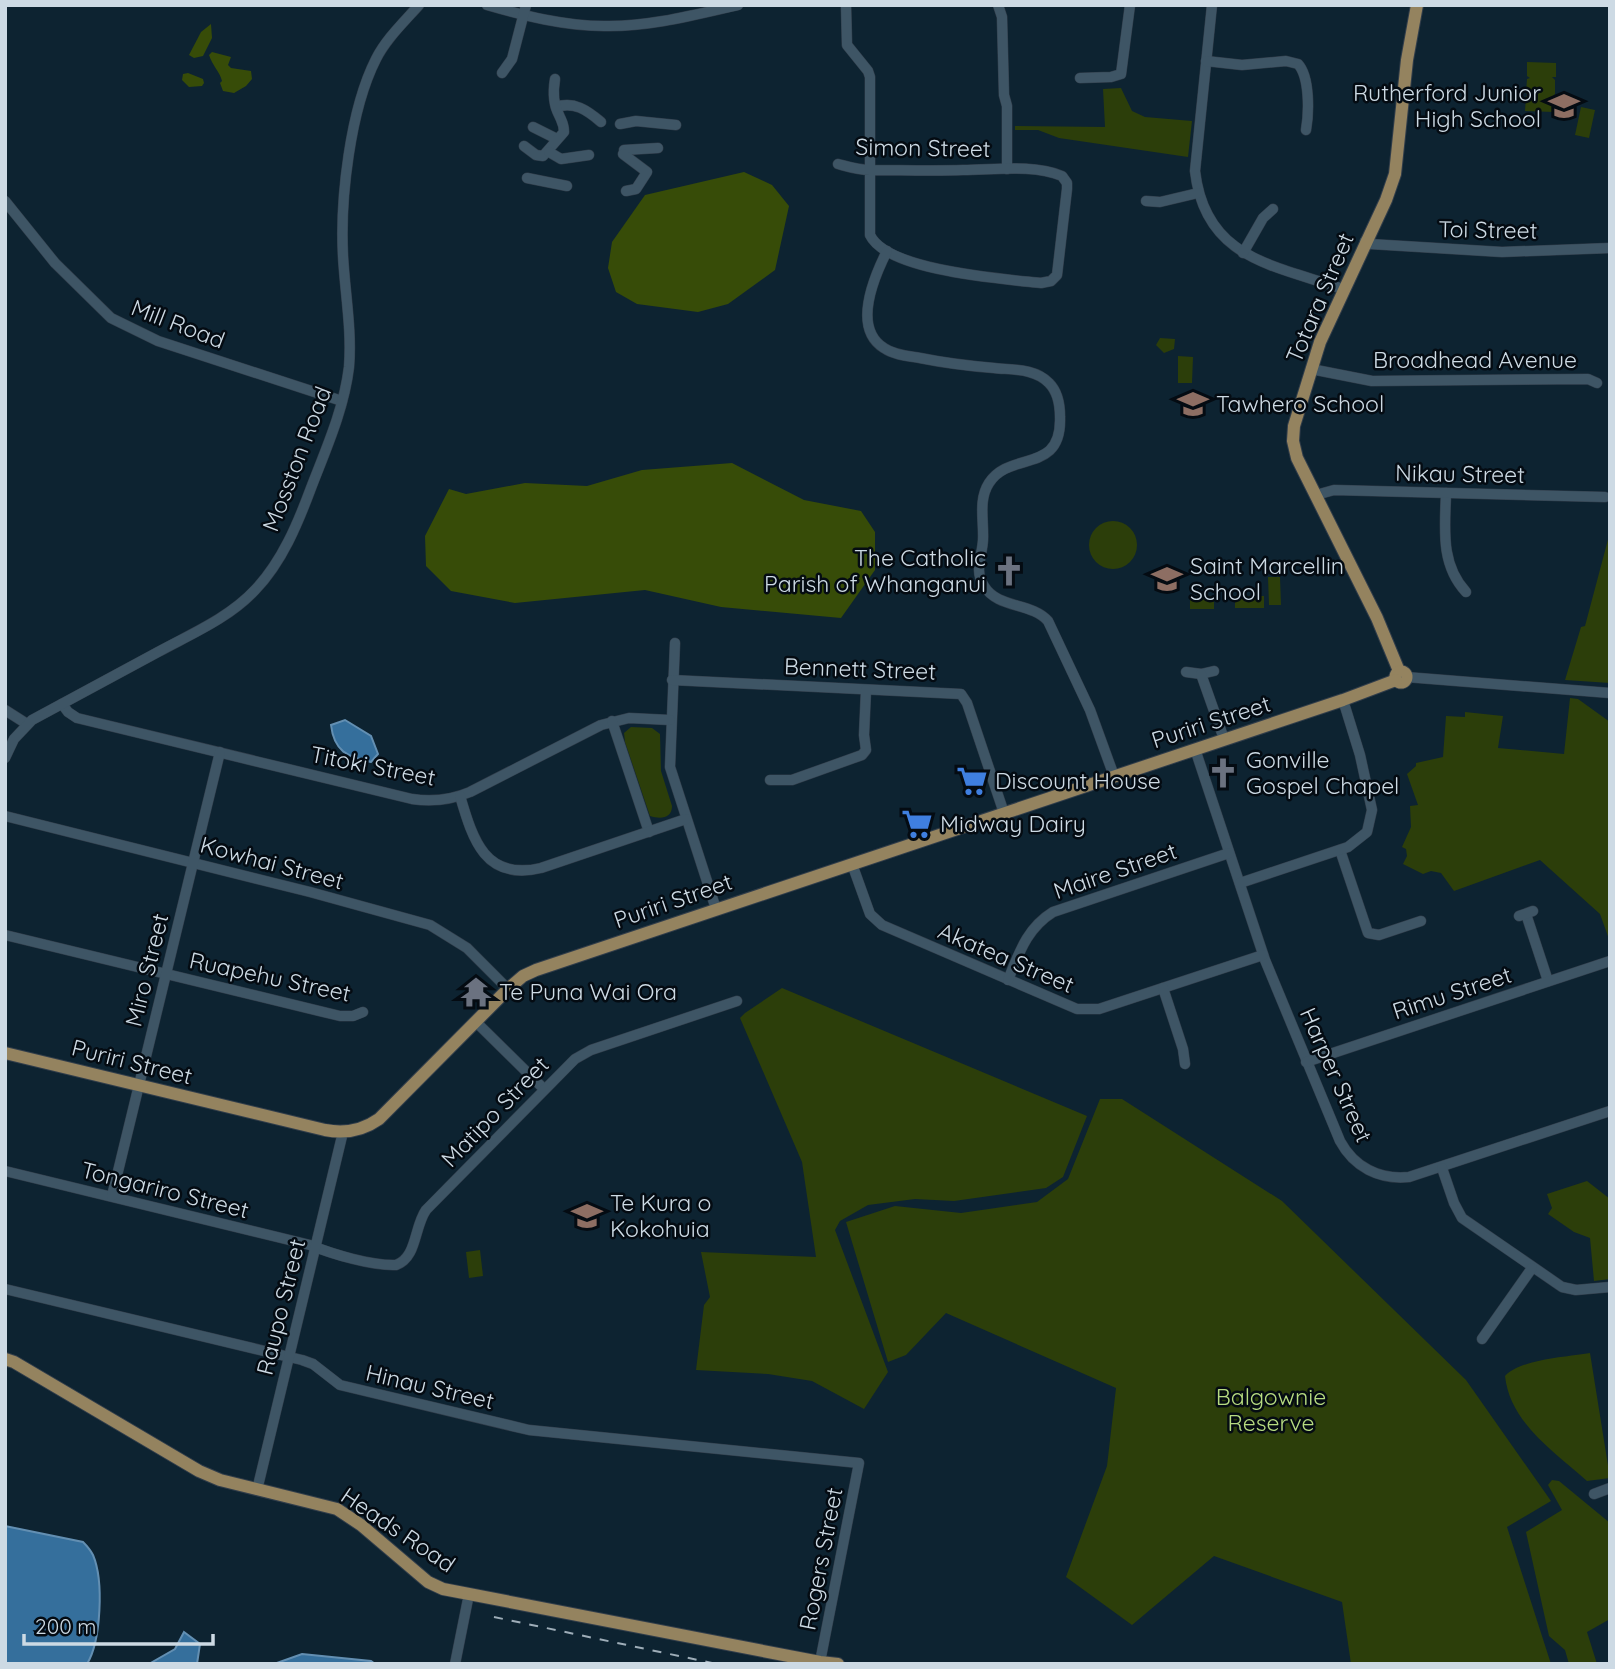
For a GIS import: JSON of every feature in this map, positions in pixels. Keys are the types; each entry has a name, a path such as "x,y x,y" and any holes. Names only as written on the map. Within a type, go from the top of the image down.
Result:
{"main road":[{"name":"Totara Street","path":"1400,676 1377,618 1297,458 1293,441 1294,426 1325,329 1386,200 1395,174 1406,60 1417,5"},
{"name":"Puriri Street","path":"5,1054 325,1130 343,1132 360,1129 379,1119 508,989 523,976 536,970 1343,700 1400,676"},
{"name":"Heads Road","path":"5,1359 198,1471 220,1480 337,1509 361,1525 429,1582 443,1589 838,1664"}],"street":[{"name":"Mosston Road","path":"5,758 14,739 27,724 204,628 234,608 255,590 280,555 302,512 332,433 349,366 349,309 343,255 349,164 357,114 367,78 377,57 388,40 419,5"},
{"path":"388,40 407,25 425,5"},
{"path":"487,5 525,10 580,25 622,26 738,5"},
{"path":"846,5 847,45 870,77 870,235 873,241 887,251 880,266 867,315 870,331 881,347 895,353 956,365 1034,373 1051,385 1057,395 1060,427 1052,449 1038,459 1000,472 984,492 979,573 990,594 1005,602 1038,612 1048,621 1094,718 1114,776"},
{"path":"998,5 1002,17 1004,95 1007,106 1007,170"},
{"path":"1080,78 1121,74 1130,5"},
{"path":"1212,5 1195,159 1198,192 1207,215 1219,233 1242,253 1343,289"},
{"path":"502,73 512,59 525,10"},
{"path":"1206,61 1242,65 1286,61 1298,64 1304,74 1309,116 1307,130"},
{"path":"524,146 539,156 548,152 563,134 565,127 553,94 555,79"},
{"path":"556,107 573,105 587,111 601,122"},
{"path":"621,124 636,121 676,125"},
{"path":"533,127 557,139"},
{"path":"626,191 636,189 647,172 624,152 658,148"},
{"path":"548,152 561,159 585,158"},
{"name":"Simon Street","path":"838,164 858,170 1007,170 1057,174 1067,183 1058,271 1054,279 1041,283 949,273 887,251"},
{"path":"527,178 567,186"},
{"path":"1146,201 1160,202 1198,192"},
{"name":"Mill Road","path":"5,201 55,263 111,318 158,341 342,401"},
{"path":"1242,253 1263,218 1273,209"},
{"name":"Toi Street","path":"1365,241 1370,244 1502,252 1610,248"},
{"name":"Broadhead Avenue","path":"1311,369 1372,381 1588,379 1597,383"},
{"name":"Nikau Street","path":"1316,495 1334,490 1605,497"},
{"path":"1446,493 1444,547 1457,582 1466,592"},
{"path":"674,643 670,767 716,909"},
{"path":"1186,672 1201,674 1214,671"},
{"path":"1201,674 1224,739"},
{"name":"Puriri Street","path":"1400,676 1610,693"},
{"name":"Bennett Street","path":"673,680 951,692 964,698 1004,813"},
{"path":"770,780 792,780 862,755 866,750 866,690"},
{"path":"1240,883 1340,850 1362,838 1370,825 1372,810 1360,755 1343,700"},
{"name":"Titoki Street","path":"62,704 77,718 412,799 441,800 460,796 612,721 629,718 670,720"},
{"path":"5,710 27,724"},
{"path":"612,721 649,832"},
{"name":"Harper Street","path":"1195,749 1263,954 1340,1141 1356,1162 1391,1178 1409,1177 1610,1111"},
{"name":"Miro Street","path":"112,1196 220,752"},
{"path":"460,796 478,846 494,862 510,870 541,868 686,819"},
{"name":"Kowhai Street","path":"5,817 430,925 467,948 508,989"},
{"path":"1340,850 1368,933 1379,935 1420,921"},
{"name":"Maire Street","path":"1008,980 1025,939 1053,912 1229,853"},
{"name":"Akatea Street","path":"852,864 866,906 874,919 892,930 1069,1006 1085,1010 1099,1009 1263,954"},
{"path":"1526,914 1548,981"},
{"name":"Ruapehu Street","path":"5,935 340,1016 353,1016 363,1012"},
{"name":"Rimu Street","path":"1306,1062 1610,961"},
{"path":"1163,988 1183,1049 1185,1065"},
{"name":"Matipo Street","path":"316,1247 378,1263 401,1264 411,1251 426,1210 580,1054 737,1001"},
{"path":"476,1022 544,1089"},
{"name":"Raupo Street","path":"257,1490 343,1132"},
{"path":"1442,1168 1462,1218 1532,1268 1569,1289 1610,1287"},
{"name":"Tongariro Street","path":"5,1171 316,1247"},
{"path":"1482,1339 1532,1268"},
{"name":"Hinau Street","path":"5,1289 289,1357 313,1364 340,1385 529,1430 859,1464"},
{"name":"Rogers Street","path":"820,1662 859,1464"},
{"path":"1594,1494 1610,1488"},
{"path":"455,1664 469,1594"}],"green space":[{"path":"211,24 212,38 203,56 194,58 189,55 201,32"},
{"path":"212,52 231,57 228,65 231,68 251,71 252,79 234,93 223,91 221,78 209,55"},
{"path":"1527,62 1556,63 1556,77 1552,77 1555,80 1555,94 1552,97 1555,97 1554,112 1525,111 1526,96 1529,96 1526,93 1527,79 1530,78 1527,76"},
{"path":"188,73 203,79 202,86 189,87 182,80 183,74"},
{"path":"1121,88 1132,111 1145,117 1192,121 1188,157 1059,138 1038,130 1015,130 1015,126 1105,127 1103,89"},
{"path":"1581,107 1595,110 1589,138 1575,135"},
{"path":"744,172 772,185 789,206 775,270 728,304 698,312 637,304 616,292 608,268 612,242 645,195"},
{"path":"1160,338 1175,339 1174,349 1164,353 1156,345"},
{"path":"1178,356 1193,357 1192,383 1178,383"},
{"path":"732,463 804,500 861,511 875,532 875,570 841,618 721,607 645,590 515,603 451,591 426,566 425,536 449,489 466,494 525,483 587,486 642,470"},
{"path":"1113,521 1130,528 1137,545 1130,562 1113,569 1096,562 1089,545 1096,528"},
{"path":"1610,532 1610,683 1565,680 1581,627 1585,626"},
{"path":"1268,577 1280,577 1281,605 1269,605"},
{"path":"1214,596 1214,609 1190,609 1190,597"},
{"path":"1235,596 1264,596 1264,608 1235,608"},
{"path":"1570,698 1578,699 1610,722 1610,942 1600,914 1540,860 1454,891 1441,873 1431,871 1423,874 1403,864 1407,856 1406,849 1402,847 1411,827 1410,806 1418,805 1407,774 1416,763 1443,757 1446,716 1465,717 1465,712 1503,716 1498,748 1564,754"},
{"path":"631,727 652,728 660,734 661,771 672,806 668,816 650,816 625,742 624,733"},
{"path":"782,988 1087,1116 1063,1177 1046,1188 954,1201 915,1199 868,1205 840,1221 835,1230 888,1372 864,1409 812,1381 768,1374 696,1370 704,1305 710,1297 701,1252 816,1257 802,1162 740,1018"},
{"name":"Balgownie Reserve","path":"1100,1099 1122,1099 1282,1201 1466,1380 1551,1501 1507,1527 1551,1664 1351,1664 1342,1602 1214,1556 1132,1625 1066,1577 1107,1466 1116,1388 946,1313 906,1355 888,1362 846,1222 895,1206 961,1213 1037,1202 1068,1179"},
{"path":"1587,1181 1610,1199 1610,1279 1594,1281 1590,1238 1574,1232 1548,1214 1552,1208 1547,1194"},
{"path":"480,1250 483,1276 469,1278 466,1252"},
{"path":"1590,1353 1610,1478 1587,1481 1524,1422 1515,1408 1505,1376 1512,1370 1533,1362"},
{"path":"1552,1480 1559,1481 1610,1523 1610,1619 1587,1632 1597,1664 1569,1664 1565,1650 1549,1636 1526,1532 1562,1510 1548,1485"}],"water":[{"path":"345,720 371,736 378,754 371,762 349,755 335,741 331,725"},
{"path":"5,1526 83,1542 92,1553 100,1595 98,1626 87,1664 5,1664"},
{"path":"184,1632 200,1644 197,1664 149,1664 175,1649"},
{"path":"302,1654 371,1661 375,1664 274,1664"}],"railway":[{"path":"494,1617 717,1664"}],"place":[{"name":"Rutherford Junior High School","path":"1564,106"},
{"name":"Tawhero School","path":"1193,404"},
{"name":"The Catholic Parish of Whanganui","path":"1009,571"},
{"name":"Saint Marcellin School","path":"1167,579"},
{"name":"Gonville Gospel Chapel","path":"1223,773"},
{"name":"Discount House","path":"972,781"},
{"name":"Midway Dairy","path":"917,824"},
{"name":"Te Puna Wai Ora","path":"476,992"},
{"name":"Te Kura o Kokohuia","path":"587,1216"}]}
